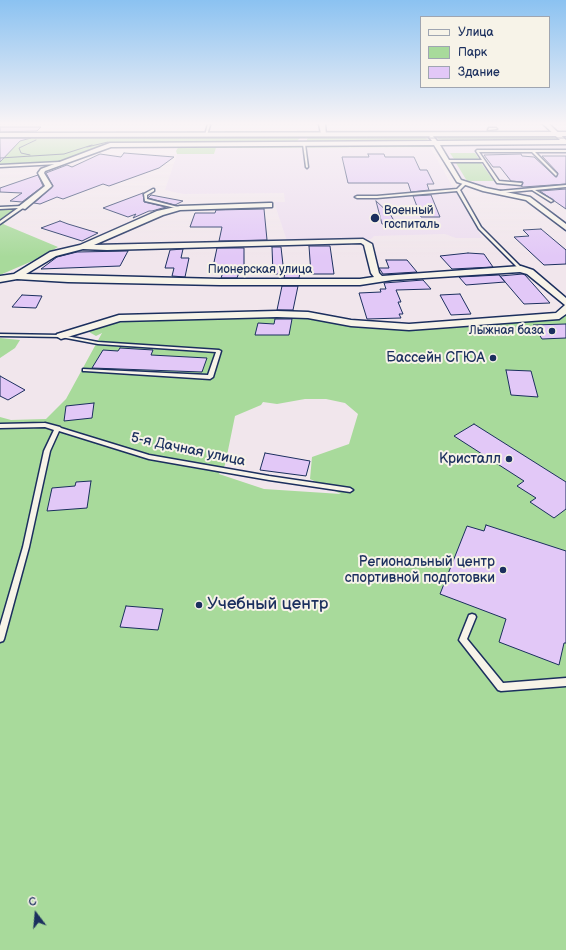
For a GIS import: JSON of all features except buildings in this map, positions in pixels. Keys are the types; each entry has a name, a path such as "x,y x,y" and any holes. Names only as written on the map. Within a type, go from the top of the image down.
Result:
{"street":[{"path":"22,207 47,190 48,186 41,173 49,168"},
{"path":"451,168 459,181 464,184 485,190 528,198 566,228"},
{"path":"17,276 53,254 83,247 160,213 180,208 269,205"},
{"path":"83,247 107,248 363,241 368,244 375,273 380,279"},
{"path":"521,268 530,272 566,303"},
{"name":"Пионерская улица","path":"0,280 17,276 68,279 220,282 360,282 380,279 521,268"},
{"path":"61,336 119,318 277,314 308,315 351,323 409,327 560,316 566,308"}],"lane":[{"path":"489,168 498,182 521,184"},
{"path":"550,168 556,175"},
{"path":"357,197 383,197 458,190 464,184"},
{"path":"500,192 566,186"},
{"path":"532,189 551,201"},
{"path":"153,190 145,195 146,200 180,208"},
{"path":"458,190 480,228 521,268"},
{"path":"521,190 518,193 528,198"},
{"path":"0,208 22,207"},
{"path":"0,224 22,207"},
{"path":"0,335 61,336 94,342 219,351 210,377 85,370"},
{"name":"5-я Дачная улица","path":"0,426 38,425 58,428 149,457 269,478 350,490"},
{"path":"0,639 26,547 47,451 58,428"},
{"path":"472,617 463,640 501,687 566,682"}],"shaded area":[{"path":"172,168 442,168 482,238 456,238 445,234 374,236 371,239 287,241 274,202 285,202 284,193 183,194 165,190"},
{"path":"455,168 566,168 566,184 500,191 492,190 463,180"}],"green space":[{"path":"459,168 485,168 494,181 467,181"},
{"path":"0,207 26,207 3,224 58,247 37,259 0,275"},
{"path":"566,314 566,950 0,950 0,417 11,420 46,419 66,399 102,333 96,336 89,332 107,323 200,318 279,316 315,319 350,326 427,329 552,320","holes":["305,399 326,399 345,403 358,414 349,444 312,457 310,479 341,494 264,489 219,474 225,465 235,416 261,405 263,402 277,404"]},
{"path":"0,338 20,340 15,348 0,358"}],"place":[{"name":"Военный госпиталь","path":"375,218"},
{"name":"Лыжная база","path":"552,331"},
{"name":"Бассейн СГЮА","path":"493,358"},
{"name":"Кристалл","path":"509,459"},
{"name":"Региональный центр спортивной подготовки","path":"503,570"},
{"name":"Учебный центр","path":"199,605"}]}
